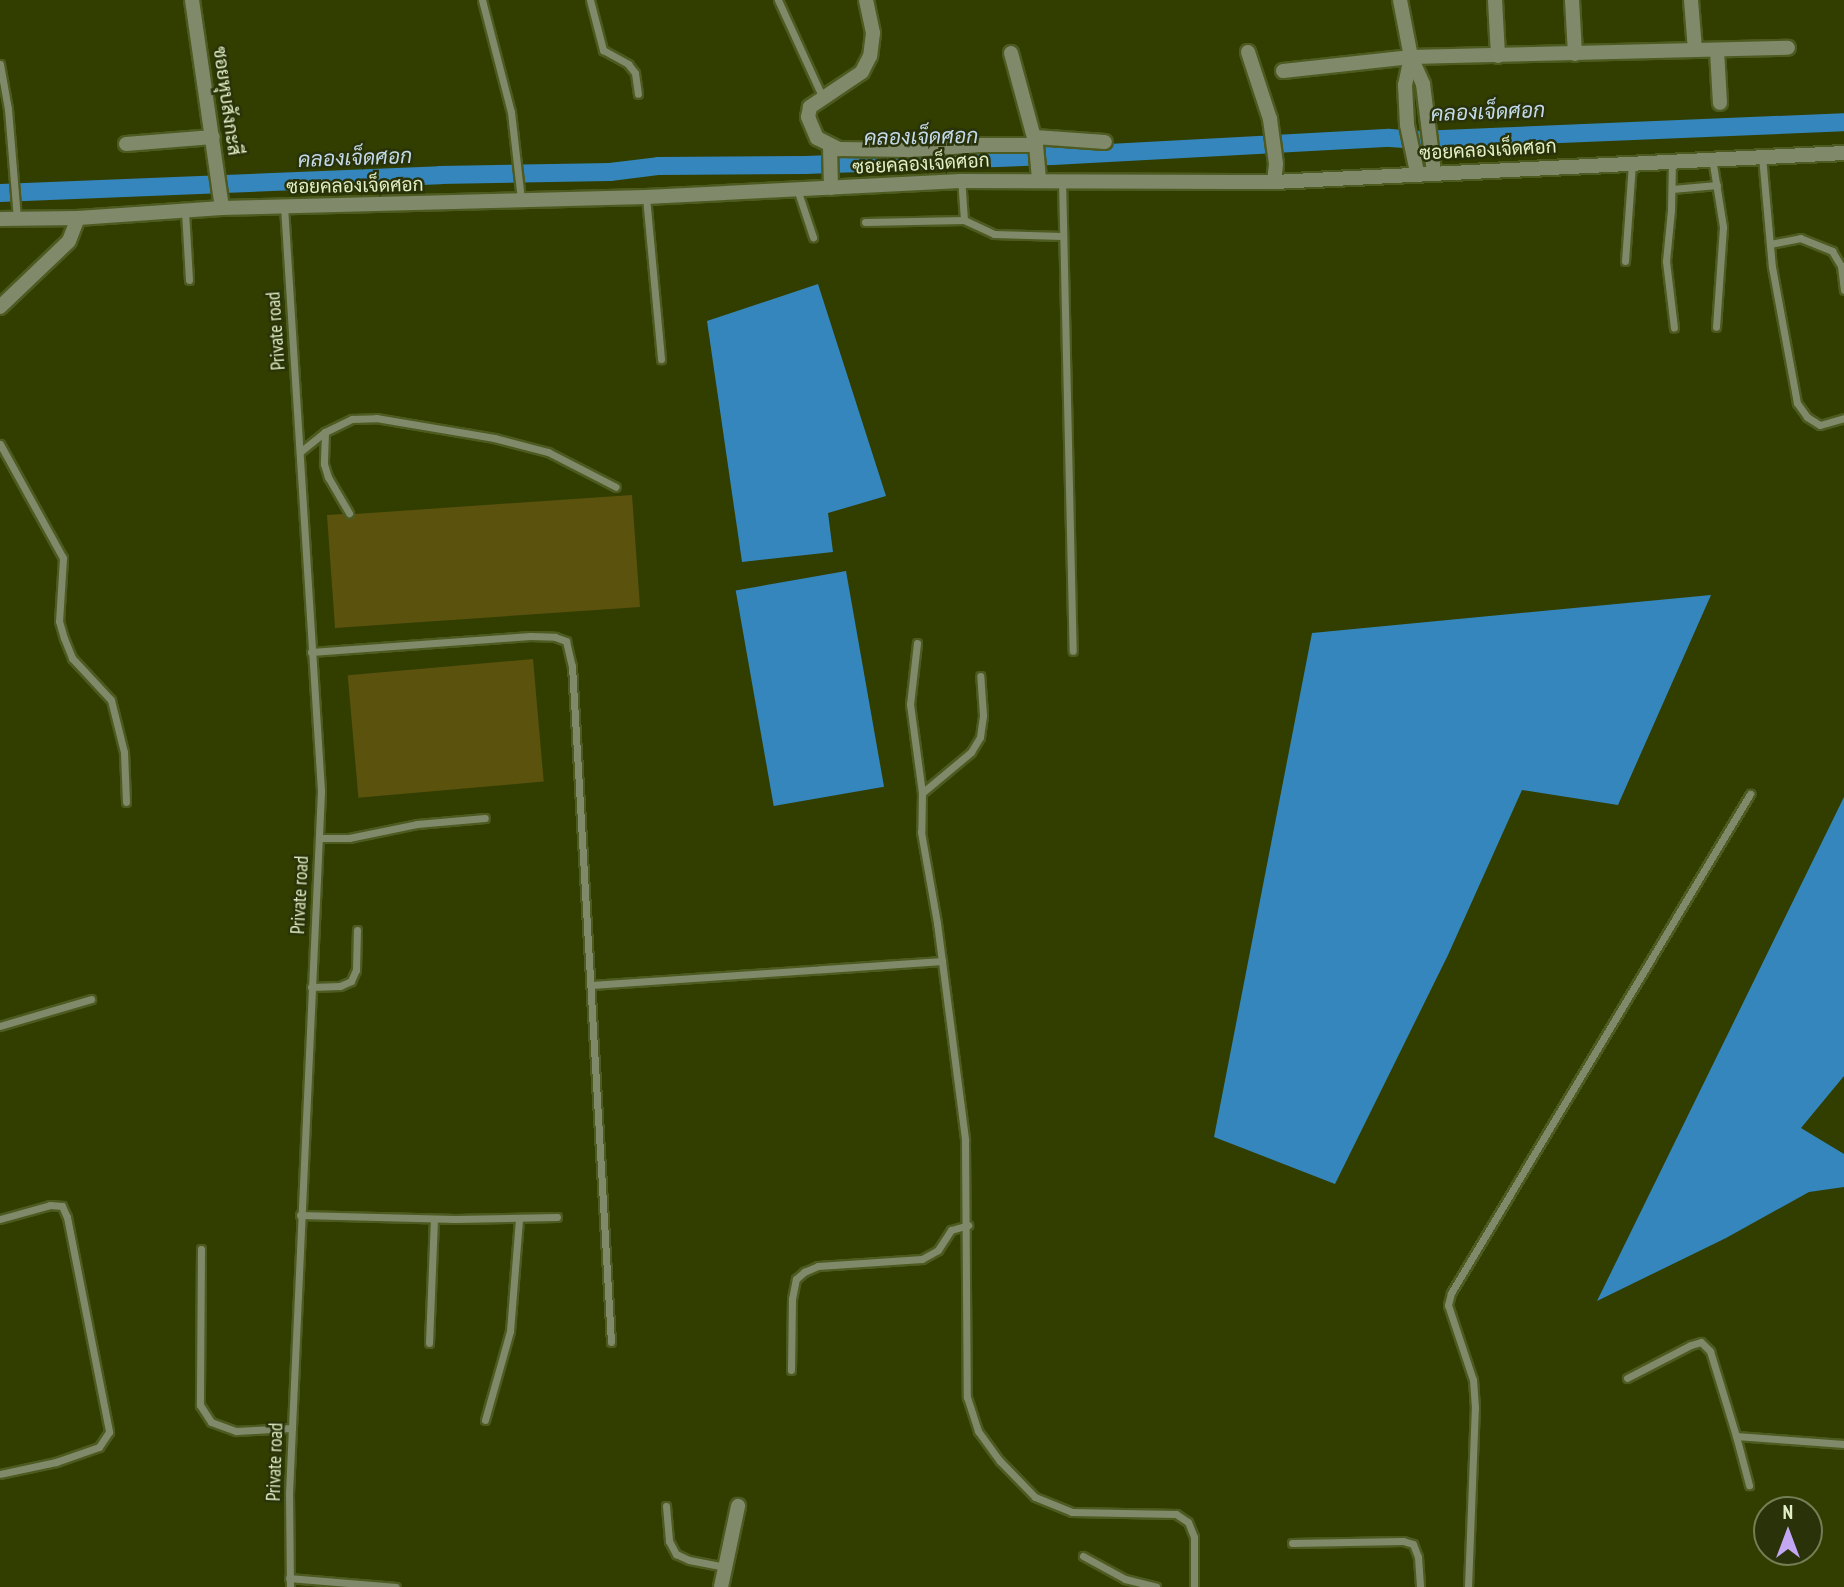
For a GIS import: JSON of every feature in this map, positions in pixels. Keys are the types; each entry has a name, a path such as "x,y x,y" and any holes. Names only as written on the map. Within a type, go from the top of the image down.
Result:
{"street":[{"name":"ซอยหุบสังกะสี","path":"192,0 222,203"},
{"path":"830,186 829,150 817,138 808,117 810,107 822,96 862,72 870,56 873,33 866,0"},
{"path":"1400,0 1411,57 1423,84 1434,172"},
{"path":"1495,0 1498,56"},
{"path":"1572,0 1575,54"},
{"path":"1690,0 1695,50"},
{"path":"1283,71 1411,57 1788,48"},
{"path":"1717,50 1720,103"},
{"path":"1248,52 1270,118 1276,164 1274,182"},
{"path":"1011,53 1037,149 1039,180"},
{"path":"1411,57 1405,85 1407,125 1415,166"},
{"path":"126,144 213,137"},
{"path":"829,150 910,150 981,145 1037,149 1105,142"},
{"name":"ซอยคลองเจ็ดศอก","path":"0,219 17,214 78,218 186,210 222,203 284,206 521,201 961,181 1062,179 1274,182 1415,166 1434,172 1844,153"},
{"path":"0,307 69,241 78,218"},
{"path":"721,1587 738,1506"}],"lane":[{"path":"482,0 511,112 521,201"},
{"path":"590,0 603,50 628,64 635,74 638,94"},
{"path":"778,0 822,96"},
{"path":"0,64 8,109 17,214"},
{"path":"1762,155 1770,244 1797,403 1807,416 1820,425 1844,418"},
{"path":"1712,158 1723,227 1716,327"},
{"path":"1671,159 1672,189 1665,261 1674,328"},
{"path":"1625,261 1632,162"},
{"path":"1062,179 1073,650"},
{"path":"961,181 964,220"},
{"path":"1672,189 1717,185"},
{"path":"797,189 813,237"},
{"path":"646,197 661,359"},
{"name":"Private road","path":"284,206 321,778 300,1215 292,1428 290,1583"},
{"path":"186,210 190,280"},
{"path":"865,222 964,220 994,234 1062,236"},
{"path":"1770,244 1800,238 1832,251 1841,266 1844,290"},
{"path":"300,452 325,432 352,419 376,418 494,438 548,452 616,486"},
{"path":"325,432 324,464 328,477 349,513"},
{"path":"0,444 63,558 60,621 64,638 72,658 111,700 124,752 126,802"},
{"path":"311,652 530,636 555,636 566,641 572,666 611,1342"},
{"path":"916,643 910,704 922,793 921,832 942,961 965,1140 968,1225 965,1357 967,1396 978,1431 1000,1461 1035,1497 1049,1505 1072,1512 1176,1514 1188,1522 1194,1537 1194,1587"},
{"path":"922,793 971,752 980,737 983,715 980,676"},
{"path":"1468,1587 1475,1408 1473,1380 1448,1305 1451,1293 1750,794"},
{"path":"319,838 349,838 417,824 485,818"},
{"path":"311,987 341,986 351,981 356,970 357,930"},
{"path":"591,985 942,961"},
{"path":"0,1026 91,999"},
{"path":"0,1219 50,1205 62,1206 109,1432 99,1447 57,1462 0,1474"},
{"path":"300,1215 434,1219 557,1217"},
{"path":"429,1343 434,1219"},
{"path":"485,1420 510,1331 519,1219"},
{"path":"791,1370 792,1299 796,1279 804,1272 818,1266 931,1256 951,1230 968,1225"},
{"path":"201,1249 200,1405 211,1422 236,1431 292,1428"},
{"path":"1627,1378 1701,1342 1710,1351 1749,1485"},
{"path":"1736,1436 1844,1444"},
{"path":"666,1506 669,1541 676,1554 689,1560 725,1567"},
{"path":"1292,1543 1403,1541 1413,1544 1418,1557 1420,1587"},
{"path":"1083,1556 1125,1579 1156,1587"},
{"path":"290,1583 367,1582 396,1587"}],"water":[{"path":"818,284 886,496 828,513 833,552 742,562 707,321"},
{"path":"846,571 884,787 774,806 736,590"},
{"path":"1711,595 1618,805 1522,790 1448,955 1335,1184 1214,1137 1312,633"},
{"path":"1844,797 1844,1076 1801,1128 1844,1154 1844,1187 1809,1192 1726,1238 1597,1301"}],"building":[{"path":"632,495 640,607 335,628 327,515 343,514 350,519 355,514"},
{"path":"533,659 544,782 358,798 348,675"}],"waterway":[{"name":"คลองเจ็ดศอก","path":"0,193 440,175 610,172 658,166 805,165 1053,156 1390,138 1419,140 1844,122"}]}
